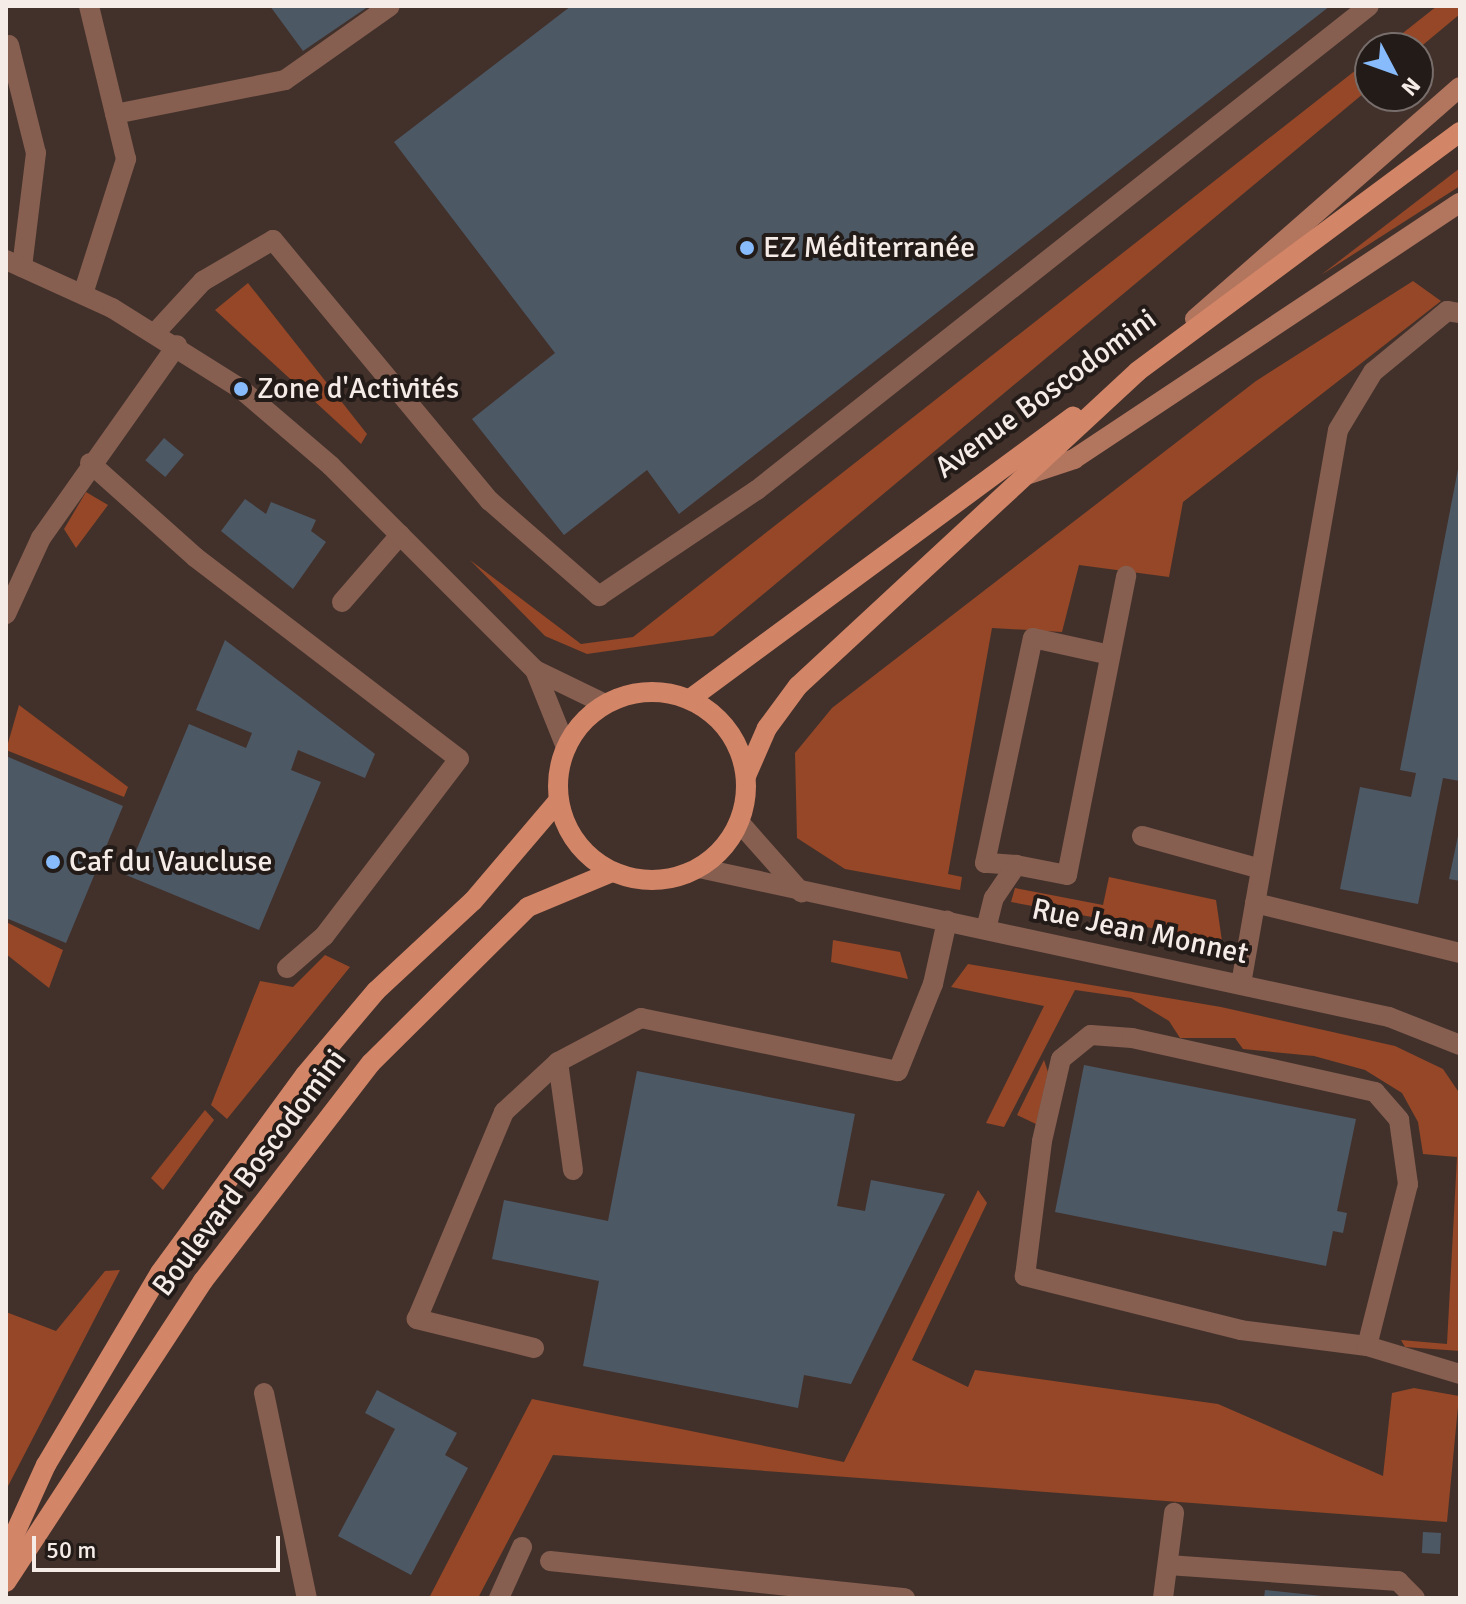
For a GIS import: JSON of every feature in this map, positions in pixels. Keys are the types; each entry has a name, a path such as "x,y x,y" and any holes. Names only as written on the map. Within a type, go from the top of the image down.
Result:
{"main road":[{"name":"Avenue Boscodomini","path":"690,699 900,537 1138,371 1460,87"},
{"path":"1026,475 1138,371 1460,132"},
{"name":"Avenue Boscodomini","path":"746,776 767,728 798,686 1026,475 1074,459 1460,203"},
{"path":"661,692 690,699 717,718 737,745 746,776 739,822 699,868 656,881 612,872 568,830 558,801 566,747 605,704 661,692"},
{"name":"Boulevard Boscodomini","path":"6,1553 46,1465 160,1273 295,1087 558,801"},
{"name":"Boulevard Boscodomini","path":"6,1582 203,1281 371,1063 528,907 612,872"}],"street":[{"path":"83,294 126,159 89,6"},
{"path":"115,114 285,80 390,6"},
{"path":"155,333 203,281 273,240 490,501 599,596 757,490 1369,6"},
{"path":"9,45 36,153 14,263 83,294 177,345 241,389 400,535 535,670 605,704"},
{"path":"1241,984 1338,430 1373,372 1447,311 1460,313"},
{"path":"6,614 41,538 90,463 177,345"},
{"path":"90,463 195,557 459,759 324,936 287,968"},
{"path":"342,602 400,535"},
{"path":"1110,655 1033,638 985,863 1016,865 1067,875 1126,576"},
{"path":"535,670 566,747"},
{"path":"739,822 801,892"},
{"path":"1142,836 1261,869"},
{"path":"986,929 994,898 1016,865"},
{"name":"Rue Jean Monnet","path":"699,868 1241,984 1458,1038"},
{"path":"1255,903 1460,953"},
{"path":"534,1348 417,1319 504,1112 558,1062 641,1018 898,1071 933,984 947,921"},
{"path":"1367,1346 1408,1184 1399,1120 1375,1092 1132,1038 1091,1035 1061,1059 1042,1141 1025,1276 1241,1330 1367,1346 1460,1374"},
{"path":"558,1062 573,1170"},
{"path":"264,1393 307,1598"},
{"path":"1163,1598 1174,1513"},
{"path":"499,1598 522,1547"},
{"path":"550,1561 905,1598"},
{"path":"1168,1565 1398,1581 1415,1598"}],"shaded area":[{"path":"1437,6 1460,6 1460,14 1434,36 1434,32 1404,32"},
{"path":"1354,72 1354,101 713,636 587,654 545,636 470,560 581,644 633,637"},
{"path":"1460,168 1460,186 1321,275"},
{"path":"1413,281 1441,301 1183,502 1169,577 1079,565 1062,632 992,628 948,874 962,877 960,890 845,869 797,838 795,753 832,708 1256,381"},
{"path":"248,283 367,434 361,444 215,310"},
{"path":"86,492 108,505 76,548 64,529"},
{"path":"19,705 128,787 124,797 6,750"},
{"path":"1109,877 1216,900 1222,941 1011,902 1015,888 1103,905"},
{"path":"6,922 63,950 49,988 6,954"},
{"path":"833,940 900,952 908,979 831,962"},
{"path":"325,955 350,967 227,1119 211,1105 260,981 293,987"},
{"path":"968,964 1221,1007 1395,1046 1443,1069 1460,1094 1460,1351 1405,1347 1401,1340 1447,1344 1457,1157 1423,1154 1418,1122 1402,1093 1365,1070 1314,1056 1243,1049 1235,1038 1180,1038 1169,1021 1131,998 1075,990 1004,1127 986,1123 1044,1006 951,987"},
{"path":"1044,1060 1048,1072 1036,1124 1017,1115"},
{"path":"205,1110 214,1120 163,1190 151,1178"},
{"path":"978,1190 987,1203 912,1360 968,1387 975,1370 1218,1404 1383,1476 1392,1393 1414,1388 1459,1396 1447,1522 553,1455 478,1598 429,1598 532,1399 844,1462"},
{"path":"120,1270 6,1490 6,1312 56,1331 105,1271"}],"building":[{"path":"270,6 369,6 303,51"},
{"name":"EZ Méditerranée","path":"571,6 1330,6 679,514 647,470 564,535 472,419 555,353 394,142"},
{"path":"164,438 184,455 165,477 145,460"},
{"path":"1459,464 1460,781 1443,778 1418,904 1340,889 1360,787 1411,797 1416,773 1400,770"},
{"path":"245,499 266,514 271,502 316,520 311,531 326,542 293,589 221,531"},
{"path":"225,640 375,754 365,778 298,750 291,770 321,782 259,930 126,875 189,724 246,748 252,733 196,710"},
{"name":"Caf du Vaucluse","path":"6,756 123,806 66,943 6,918"},
{"path":"1460,831 1460,881 1449,879"},
{"path":"1084,1065 1356,1119 1337,1211 1347,1213 1343,1233 1333,1231 1326,1266 1055,1212"},
{"path":"637,1071 855,1114 837,1206 865,1211 871,1180 945,1194 851,1384 804,1375 798,1408 583,1366 599,1281 492,1259 504,1200 608,1221"},
{"path":"377,1390 457,1433 445,1455 468,1468 411,1575 338,1536 395,1429 365,1413"},
{"path":"1423,1532 1441,1533 1440,1554 1422,1553"},
{"path":"1265,1590 1322,1596 1322,1598 1264,1598"}],"place":[{"name":"EZ Méditerranée","path":"747,248"},
{"name":"Zone d'Activités","path":"241,389"},
{"name":"Caf du Vaucluse","path":"53,862"}]}
